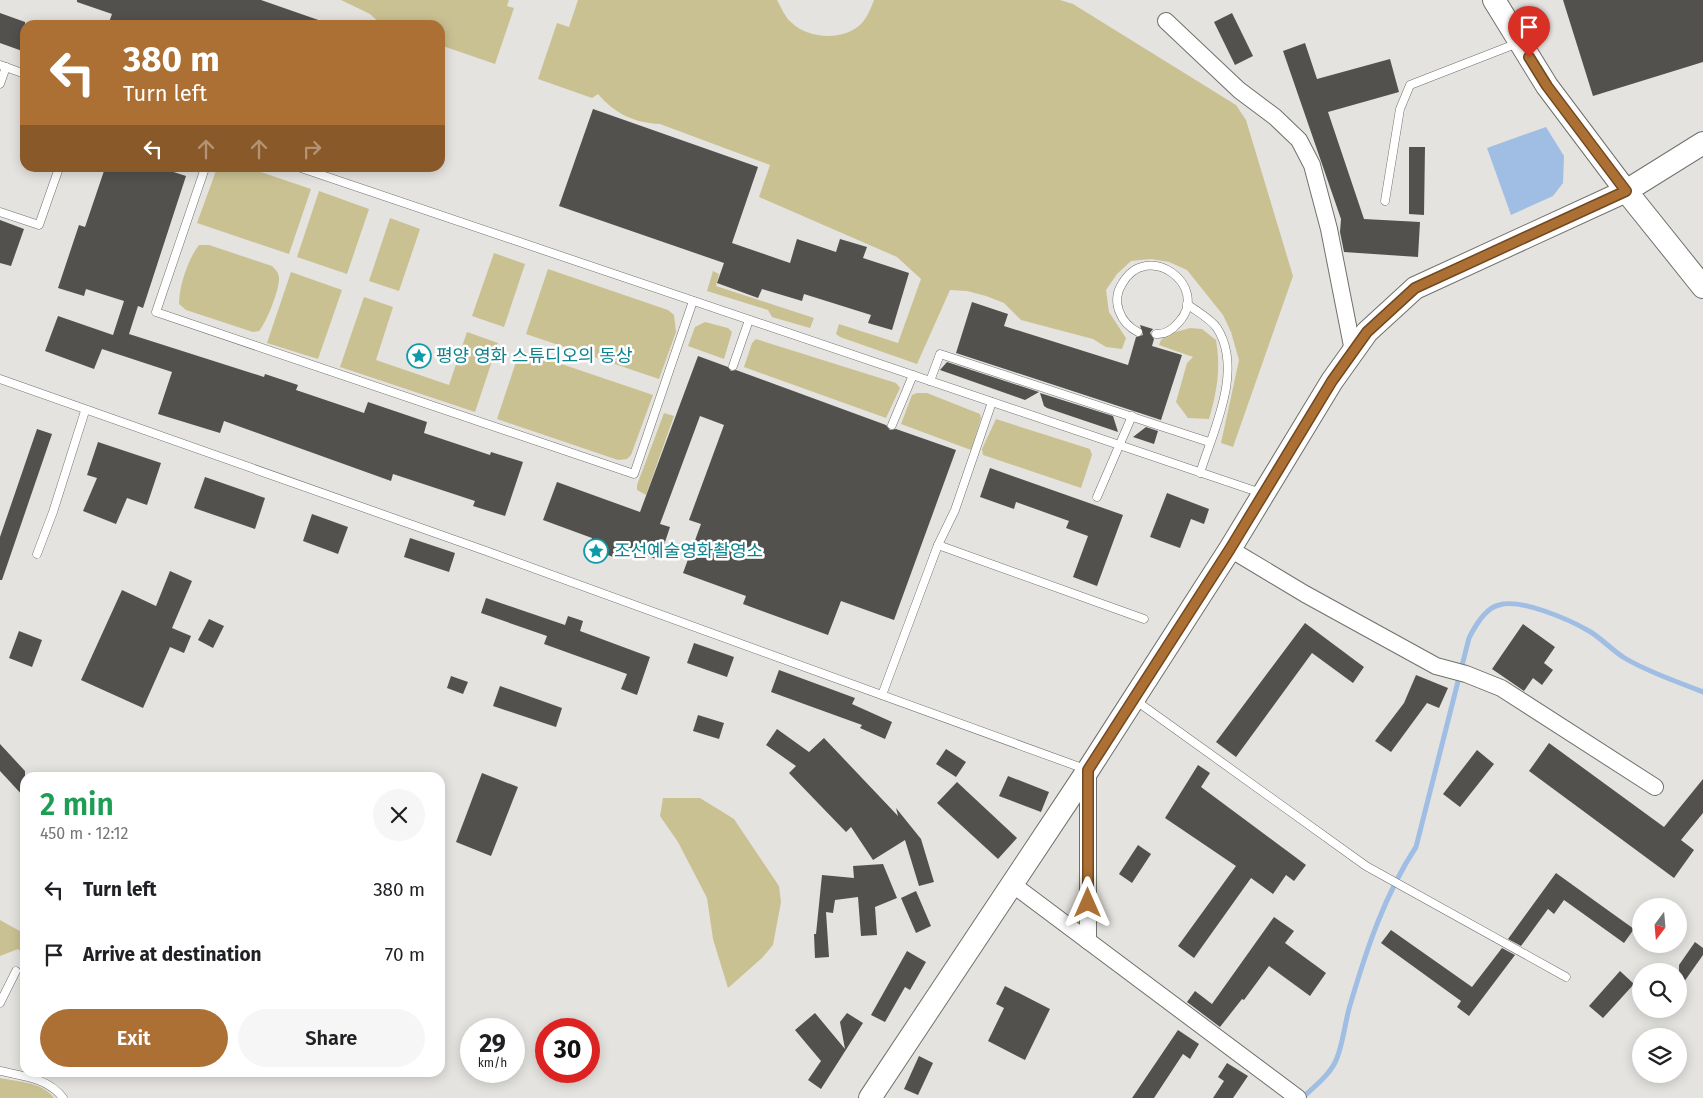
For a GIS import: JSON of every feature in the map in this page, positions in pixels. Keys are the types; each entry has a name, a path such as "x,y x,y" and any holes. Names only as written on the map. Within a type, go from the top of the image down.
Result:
{"main road":[{"path":"1494,0 1547,86 1626,191 1703,287"},
{"path":"870,1098 1088,770 1230,549 1332,381 1367,332 1415,288 1626,191 1703,143"}],"street":[{"path":"1166,21 1240,90 1275,117 1299,140 1312,165 1329,229 1353,351"},
{"path":"1230,549 1392,643 1436,666 1466,674 1501,688 1654,787"},
{"path":"1088,770 1088,941"},
{"path":"1012,884 1298,1098"}],"lane":[{"path":"1385,201 1400,109 1410,86 1520,43"},
{"path":"0,84 3,66 20,72"},
{"path":"0,212 39,225 58,172"},
{"path":"204,172 156,312 634,474 693,301"},
{"path":"313,172 1262,494"},
{"path":"1138,332 1131,329 1121,318 1117,304 1118,289 1126,277 1137,268 1152,265 1166,268 1178,277 1186,289 1187,304 1182,318 1173,329 1156,334"},
{"path":"1187,304 1216,327 1225,348 1227,371 1224,396 1200,473"},
{"path":"733,366 749,320"},
{"path":"930,381 940,354 1210,442"},
{"path":"892,425 913,375"},
{"path":"0,379 486,551 1088,770"},
{"path":"882,695 938,545 955,510 992,402"},
{"path":"37,554 53,512 86,411"},
{"path":"1097,497 1132,416"},
{"path":"938,545 1144,619"},
{"path":"1134,699 1366,866 1566,977"},
{"path":"0,1003 16,971"},
{"path":"0,1071 20,1076"},
{"path":"26,1077 55,1087 63,1098"}],"shaded area":[{"path":"341,0 509,0 507,6 514,8 495,64 445,47 445,20 377,20 370,14"},
{"path":"578,0 777,0 787,18 799,28 816,35 826,36 845,33 861,24 874,0 1060,0 1073,4 1236,105 1246,120 1293,276 1233,447 1221,443 1239,360 1231,332 1223,315 1187,270 1169,262 1151,259 1131,261 1117,274 1106,290 1109,312 1126,338 1122,349 1106,347 1093,339 1021,320 1004,303 986,296 967,291 950,290 917,364 840,337 836,334 839,324 898,343 921,279 897,257 759,197 770,165 660,124 642,122 626,116 611,107 598,94 592,98 538,79 557,23 569,27"},
{"path":"216,172 261,172 311,189 289,254 197,223"},
{"path":"319,191 369,209 347,274 297,257"},
{"path":"390,218 420,229 399,291 369,281"},
{"path":"199,245 209,245 272,266 277,272 279,279 275,299 259,331 253,332 186,310 179,304 185,273"},
{"path":"494,253 525,264 504,327 472,316"},
{"path":"548,269 668,310 674,315 676,332 659,379 526,334"},
{"path":"713,271 719,274 716,286 814,318 810,328 772,317 768,310 707,291"},
{"path":"291,272 342,290 318,359 267,343"},
{"path":"364,297 393,307 376,360 449,385 467,332 498,343 475,412 340,367"},
{"path":"705,322 728,328 732,332 724,359 688,346 695,327"},
{"path":"1190,328 1202,329 1216,340 1217,380 1209,419 1188,418 1176,402 1187,363 1193,357 1159,345 1161,340 1172,333"},
{"path":"756,339 896,383 900,388 886,418 744,367 752,343"},
{"path":"520,350 653,395 631,455 627,459 618,460 497,419"},
{"path":"927,393 980,414 981,418 971,450 901,424 912,395"},
{"path":"664,413 674,416 646,495 637,490 637,485"},
{"path":"996,419 1090,449 1092,455 1081,488 983,455 982,449"},
{"path":"663,798 700,798 734,819 779,886 781,902 773,945 762,958 728,988 713,939 707,898 678,842 660,816"},
{"path":"0,920 20,931 20,951 18,949 0,956"},
{"path":"0,1078 37,1086 54,1098 0,1098"}],"water":[{"path":"1546,127 1564,156 1563,183 1553,196 1511,215 1487,148"}],"building":[{"path":"77,0 261,0 318,20 110,20 112,14 77,2"},
{"path":"1563,0 1703,0 1703,62 1593,96"},
{"path":"0,13 20,20 20,50 0,43"},
{"path":"1232,13 1253,56 1235,65 1214,22"},
{"path":"1305,43 1317,79 1390,59 1399,92 1328,112 1364,219 1420,222 1418,257 1344,252 1340,232 1341,219 1283,51"},
{"path":"593,109 758,167 732,243 790,263 797,239 836,252 840,239 867,247 863,258 909,273 892,330 868,323 871,315 804,294 802,301 762,289 758,298 717,283 724,263 559,206"},
{"path":"1409,147 1425,147 1424,215 1409,214"},
{"path":"104,172 174,172 186,176 143,308 138,306 129,334 264,377 265,374 298,385 296,390 364,413 368,402 427,422 424,433 490,455 491,452 523,462 505,516 473,506 475,501 393,474 391,481 224,421 220,433 158,414 172,372 102,349 94,369 45,351 58,316 113,335 124,301 86,289 84,296 58,288 79,225 85,227"},
{"path":"0,220 24,229 11,266 0,263"},
{"path":"972,302 1008,314 1004,326 1128,365 1136,337 1143,335 1140,325 1153,329 1150,333 1154,339 1152,346 1182,355 1161,420 956,353"},
{"path":"698,356 728,367 731,371 736,370 886,425 890,430 896,429 956,450 894,620 841,601 828,635 743,604 746,596 683,573 701,524 689,520 724,425 700,416 660,524 670,527 659,560 620,546 616,558 588,548 592,538 543,520 557,482 640,512"},
{"path":"947,362 1039,392 1025,400 940,370"},
{"path":"1040,393 1113,416 1118,432 1047,408 1044,406"},
{"path":"1146,427 1158,431 1154,444 1133,437"},
{"path":"37,429 52,434 2,580 0,580 0,537"},
{"path":"98,442 161,463 147,505 127,498 116,524 83,511 97,478 87,475"},
{"path":"990,468 1123,515 1097,586 1073,577 1088,536 1066,528 1069,521 1016,502 1014,509 980,497"},
{"path":"205,477 265,498 255,529 194,508"},
{"path":"1167,493 1209,509 1204,524 1191,519 1180,548 1150,537"},
{"path":"312,514 348,527 338,554 303,541"},
{"path":"410,538 455,553 449,572 404,557"},
{"path":"170,571 192,581 172,628 191,636 184,653 170,647 143,708 81,680 122,590 156,606"},
{"path":"486,598 565,625 568,616 583,621 580,631 650,657 637,695 621,689 627,674 544,644 547,636 481,613"},
{"path":"209,619 224,626 213,648 198,640"},
{"path":"1305,623 1364,667 1353,683 1312,653 1236,757 1216,742"},
{"path":"1523,624 1555,647 1544,663 1553,670 1542,685 1533,678 1524,691 1492,669"},
{"path":"19,631 42,640 32,667 9,658"},
{"path":"694,643 734,657 727,677 687,663"},
{"path":"779,670 855,698 852,704 892,722 885,739 860,728 862,725 771,692"},
{"path":"1416,675 1448,688 1439,708 1427,703 1391,752 1375,741 1404,703"},
{"path":"451,676 468,682 463,694 447,688"},
{"path":"500,686 562,708 556,727 493,706"},
{"path":"698,715 724,723 719,739 693,731"},
{"path":"777,729 809,752 824,738 898,816 896,808 921,839 934,882 919,886 905,840 873,860 851,827 846,832 789,773 796,766 766,745"},
{"path":"1549,743 1664,827 1703,779 1703,813 1681,840 1694,850 1674,878 1529,771"},
{"path":"0,744 25,771 20,772 20,793 0,771"},
{"path":"946,749 966,762 956,777 936,764"},
{"path":"1477,750 1494,764 1460,807 1443,794"},
{"path":"1198,765 1210,773 1201,787 1306,865 1294,881 1286,875 1273,894 1251,878 1194,958 1178,946 1236,866 1165,818"},
{"path":"482,773 518,787 491,856 456,842"},
{"path":"1008,776 1049,792 1041,812 999,796"},
{"path":"957,782 1017,838 998,859 937,803"},
{"path":"1138,845 1151,854 1132,883 1119,874"},
{"path":"883,864 897,898 875,907 877,935 861,936 858,897 835,900 833,913 826,912 829,957 815,958 814,934 816,934 822,875 854,878 853,866"},
{"path":"1556,873 1632,928 1632,932 1624,943 1564,900 1554,914 1548,909 1521,946 1508,939"},
{"path":"916,891 931,926 916,933 901,898"},
{"path":"1274,917 1294,931 1285,943 1326,973 1310,996 1269,966 1244,1000 1242,999 1220,1027 1187,1002 1195,991 1212,1004"},
{"path":"1391,930 1472,987 1502,948 1515,955 1469,1016 1457,1007 1461,1001 1381,943"},
{"path":"1695,942 1703,948 1703,955 1687,978 1687,963 1680,963"},
{"path":"907,951 926,962 910,990 905,987 885,1022 871,1015"},
{"path":"1620,971 1632,982 1632,986 1603,1018 1589,1006"},
{"path":"1005,986 1050,1009 1025,1060 988,1041 1004,1008 996,1004"},
{"path":"815,1013 845,1049 840,1022 847,1013 863,1023 821,1089 808,1080 821,1061 795,1030"},
{"path":"1178,1030 1199,1044 1190,1059 1183,1054 1154,1098 1132,1098"},
{"path":"919,1056 933,1063 918,1095 904,1089"},
{"path":"1227,1063 1248,1076 1233,1098 1213,1098 1224,1081 1218,1077"}],"waterway":[{"path":"1302,1098 1327,1075 1337,1058 1349,1009 1370,942 1395,883 1416,847 1469,638 1477,623 1485,614 1494,607 1508,604 1532,607 1545,611 1589,631 1632,662 1703,692"}],"place":[{"name":"평양 영화 스튜디오의 동상","path":"419,356"},
{"name":"조선예술영화촬영소","path":"596,551"}],"route":[{"path":"1088,903 1088,770 1230,549 1332,381 1367,332 1415,288 1626,191 1547,86 1529,57"}]}
